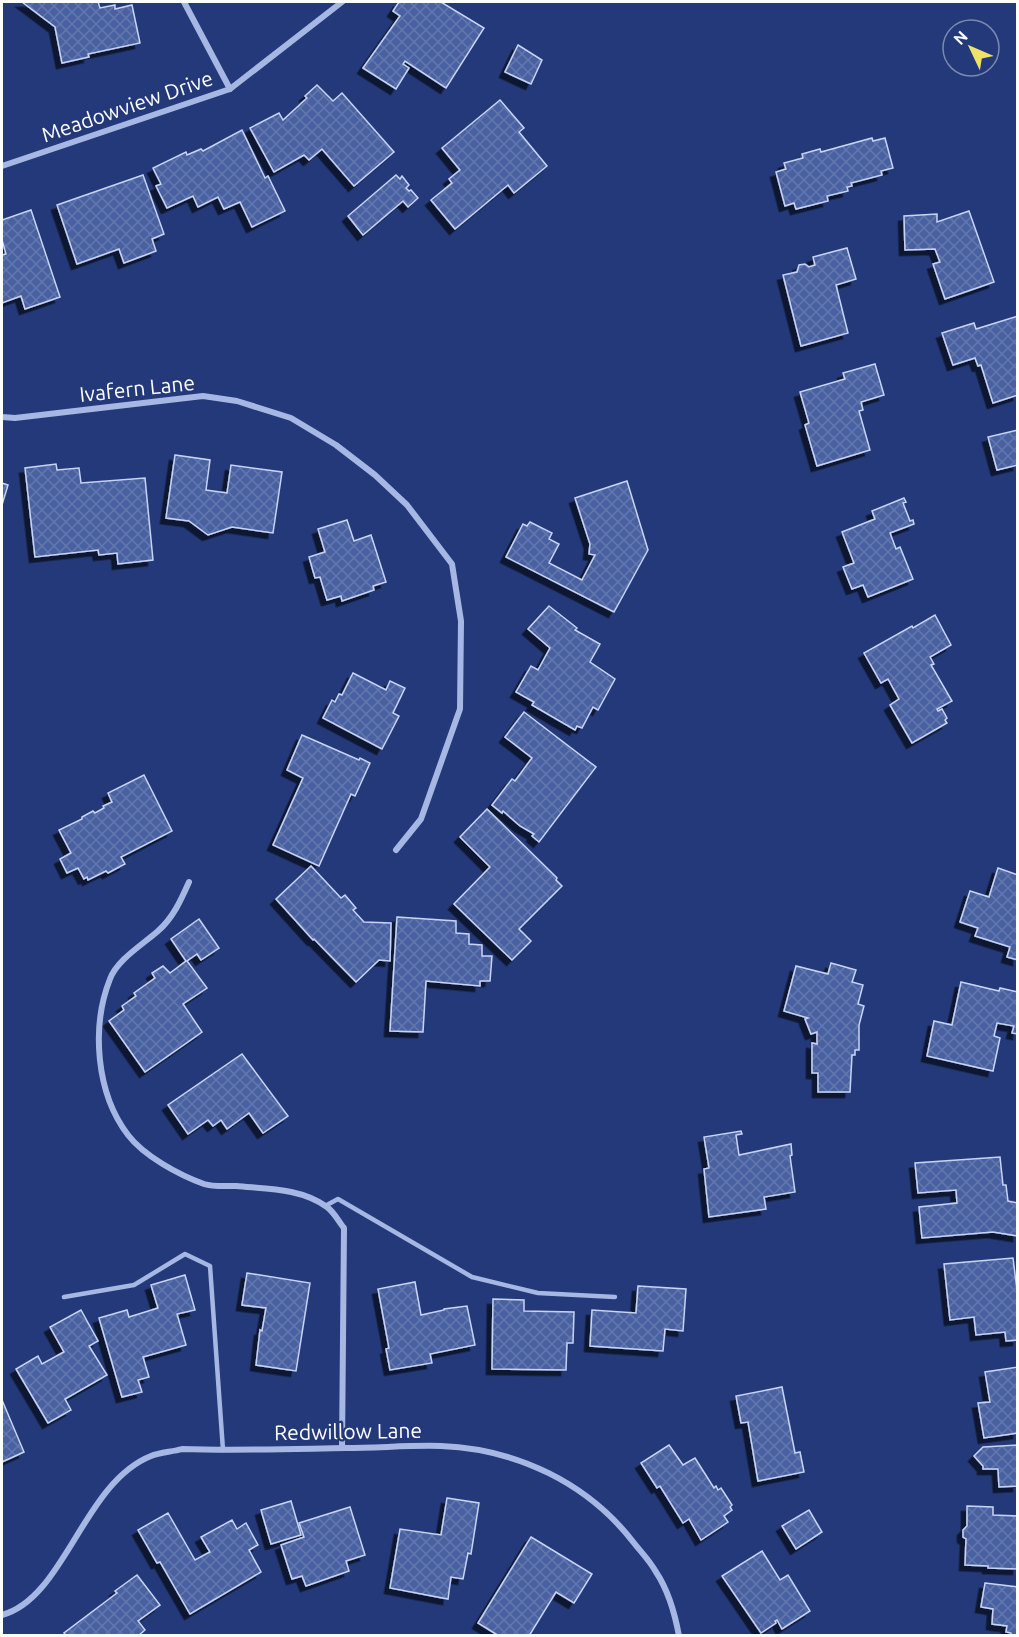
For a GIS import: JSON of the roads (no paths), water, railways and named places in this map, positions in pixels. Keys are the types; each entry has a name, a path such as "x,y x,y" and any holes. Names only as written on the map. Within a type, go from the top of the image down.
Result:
{"street":[{"path":"184,2 230,89"},
{"name":"Meadowview Drive","path":"2,166 230,89 342,2"},
{"name":"Ivafern Lane","path":"2,417 15,418 203,396 237,401 291,418 336,445 375,475 407,505 452,564 461,621 460,709 421,819 396,850"},
{"path":"189,882 178,906 159,930 132,951 111,976 101,1004 99,1030 100,1062 109,1102 129,1136 159,1162 205,1184 287,1191 304,1195 328,1208 344,1228 342,1448"},
{"name":"Redwillow Lane","path":"2,1615 29,1600 38,1592 112,1484 151,1456 182,1449 443,1446 494,1453 556,1476 601,1506 623,1529 657,1572 676,1616 679,1635"}],"lane":[{"path":"325,1206 338,1199 472,1277 538,1293 615,1297"},
{"path":"64,1297 134,1285 185,1254 210,1266 223,1450"}]}
